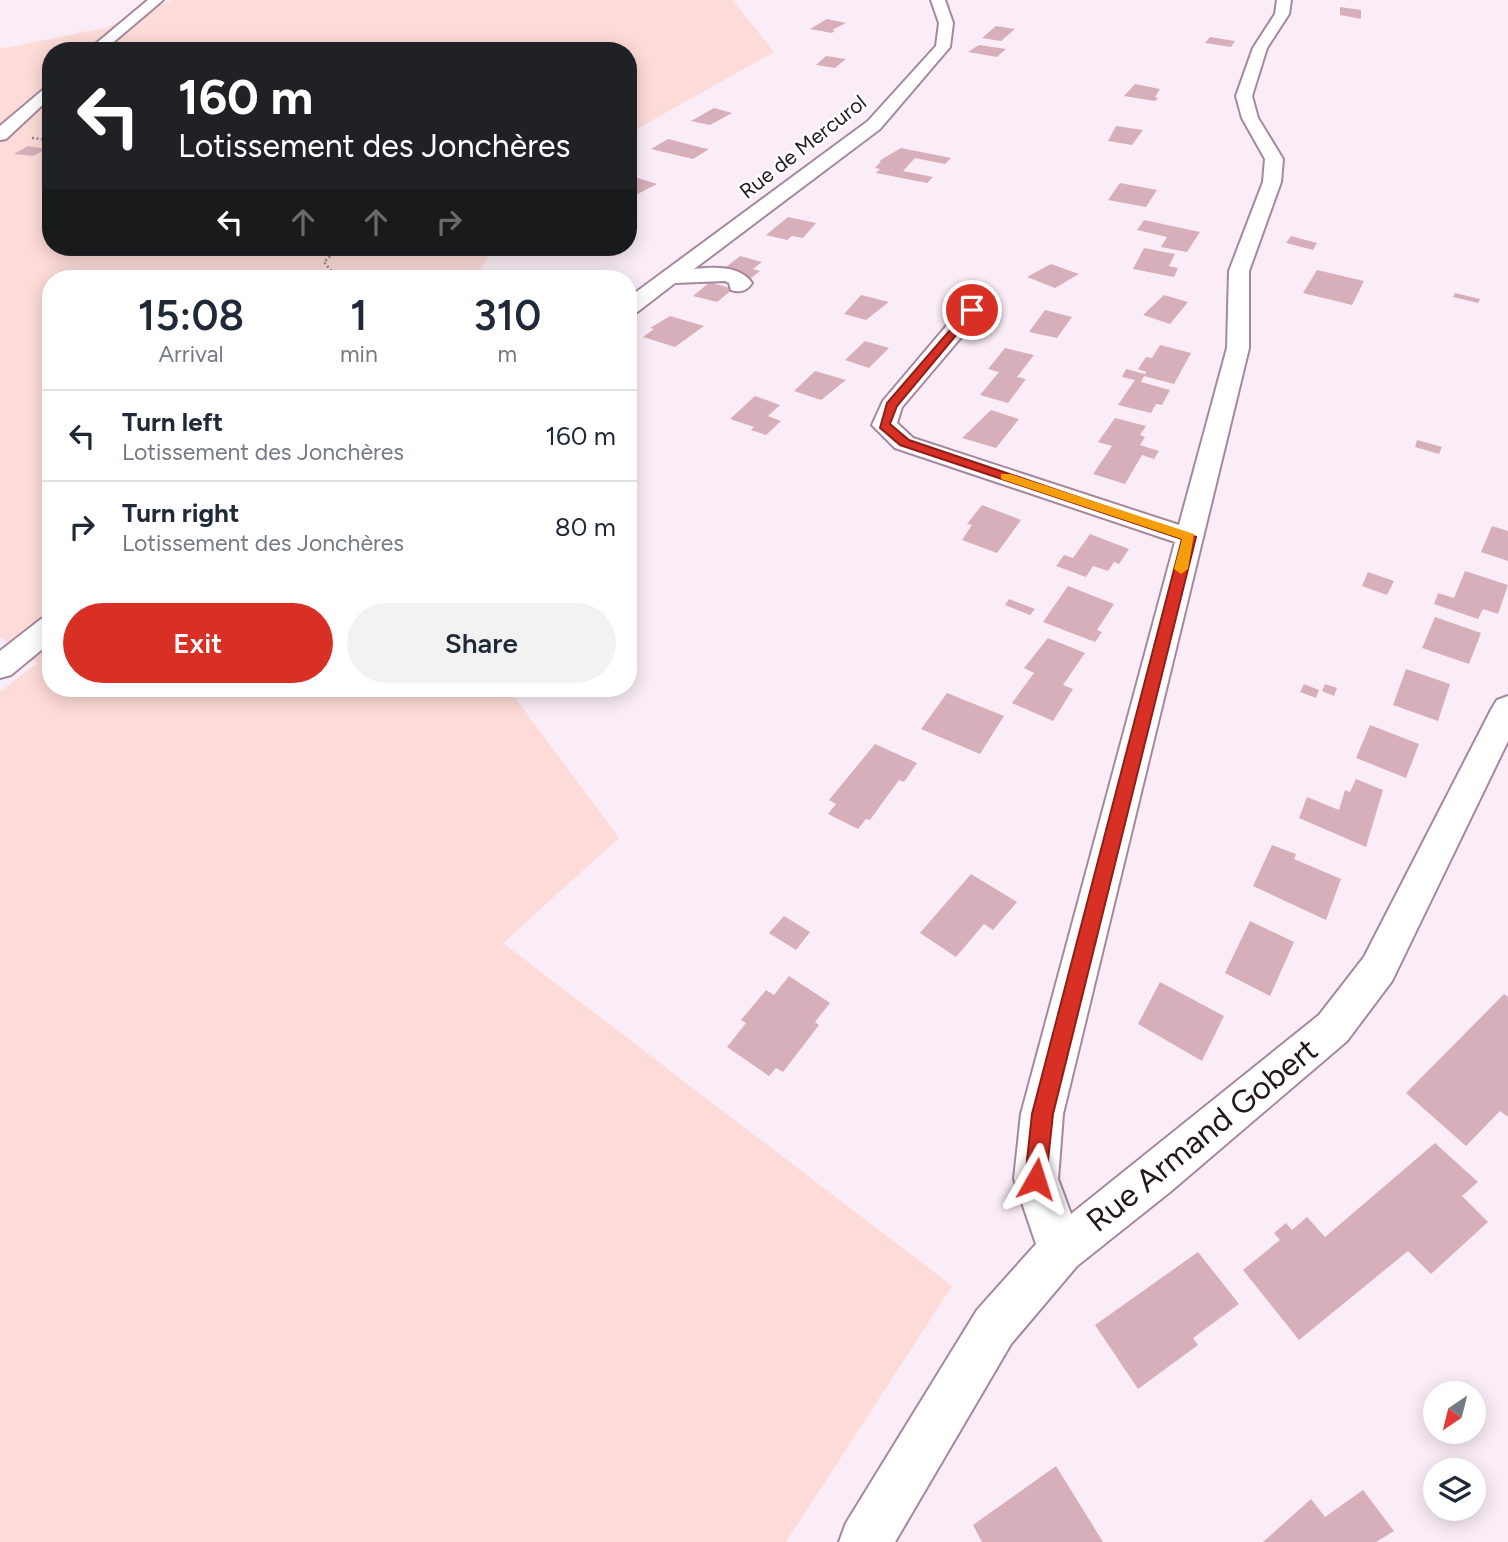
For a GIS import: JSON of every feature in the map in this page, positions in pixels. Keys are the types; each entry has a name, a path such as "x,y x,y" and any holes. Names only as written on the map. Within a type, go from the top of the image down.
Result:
{"street":[{"path":"105,42 156,0"},
{"name":"Rue de Mercurol","path":"637,301 874,125 943,47 947,35 946,16 937,0"},
{"path":"1061,1250 1036,1179 1042,1114 1238,348 1239,271 1272,182 1273,159 1250,118 1244,96 1260,48 1282,14 1284,0"},
{"path":"0,135 42,96"},
{"path":"670,277 726,275 738,278 742,283 738,286"},
{"path":"972,310 891,406 884,425 904,443 1189,537"},
{"path":"0,667 39,634"},
{"name":"Rue Armand Gobert","path":"865,1542 994,1327 1061,1250 1155,1177 1333,1028 1378,969 1508,708"}],"path":[{"path":"330,256 324,262 330,270"}],"shaded area":[{"path":"172,0 732,0 774,52 637,129 637,42 42,42 42,256 488,256 480,270 42,270 42,697 515,697 619,838 503,943 952,1286 786,1542 0,1542 0,692 37,663 0,637 0,49 105,28"}],"building":[{"path":"1340,7 1361,10 1361,19 1340,15"},
{"path":"827,19 846,23 832,30 835,30 832,33 810,29"},
{"path":"996,26 1015,29 1001,41 982,38"},
{"path":"1210,37 1235,41 1231,47 1205,43"},
{"path":"979,45 1006,49 997,57 968,52"},
{"path":"826,56 846,59 835,68 816,65"},
{"path":"1135,84 1160,89 1155,97 1158,98 1155,101 1124,96"},
{"path":"714,108 732,113 710,125 691,121"},
{"path":"1116,126 1143,130 1132,145 1108,141"},
{"path":"668,139 709,149 693,159 651,149"},
{"path":"28,146 42,148 42,151 33,156 14,154"},
{"path":"901,148 951,158 945,164 915,158 903,171 933,177 927,183 876,173 880,169 875,168 879,161"},
{"path":"638,178 657,184 637,194"},
{"path":"1120,183 1157,190 1146,207 1108,200"},
{"path":"788,217 816,223 803,238 792,236 787,240 766,235"},
{"path":"1144,220 1200,232 1187,252 1161,247 1167,237 1137,230"},
{"path":"1291,236 1317,243 1313,250 1286,243"},
{"path":"1144,248 1175,254 1169,266 1178,268 1174,277 1133,269"},
{"path":"740,256 762,262 753,269 760,271 750,279 721,271"},
{"path":"1051,264 1079,274 1055,288 1027,277"},
{"path":"1317,270 1364,281 1352,305 1303,293"},
{"path":"710,282 733,289 717,302 693,296"},
{"path":"1455,293 1480,299 1478,303 1453,297"},
{"path":"861,295 889,302 866,320 844,314"},
{"path":"1164,295 1188,302 1170,324 1143,315"},
{"path":"1045,310 1072,317 1057,338 1029,332"},
{"path":"670,316 704,326 675,347 643,337 654,329 650,328"},
{"path":"865,341 889,348 869,368 845,360"},
{"path":"1160,345 1191,353 1174,384 1144,376 1141,382 1170,390 1162,405 1156,404 1151,413 1118,405 1135,380 1122,377 1126,369 1145,374 1146,372 1138,369 1146,357 1152,358"},
{"path":"1005,348 1034,355 1017,377 1026,379 1008,403 980,395 999,372 988,369"},
{"path":"815,371 846,380 821,400 794,391"},
{"path":"755,396 780,405 768,416 781,421 766,435 751,430 754,427 730,419"},
{"path":"991,410 1019,419 996,448 962,438"},
{"path":"1115,418 1146,426 1140,435 1145,437 1140,445 1159,451 1154,459 1142,455 1125,484 1093,474 1112,446 1098,442"},
{"path":"1417,440 1442,447 1439,454 1415,447"},
{"path":"982,505 1021,520 997,553 962,540 972,525 967,524"},
{"path":"1492,526 1508,531 1508,561 1481,552"},
{"path":"1090,534 1129,549 1119,564 1114,562 1108,571 1093,566 1086,577 1056,566 1064,555 1073,558"},
{"path":"1465,571 1508,585 1498,614 1483,609 1478,619 1434,604 1438,593 1454,598"},
{"path":"1368,572 1394,581 1387,595 1362,586"},
{"path":"1068,586 1114,604 1097,630 1102,632 1095,642 1043,622"},
{"path":"1009,599 1035,609 1030,615 1005,605"},
{"path":"1435,617 1481,633 1469,664 1422,648"},
{"path":"1048,638 1085,653 1063,685 1073,689 1053,721 1012,703 1034,673 1024,668"},
{"path":"1406,669 1450,684 1438,721 1393,705"},
{"path":"1304,684 1319,690 1316,698 1300,692"},
{"path":"1325,684 1337,688 1334,696 1322,691"},
{"path":"947,693 1004,716 980,754 921,729"},
{"path":"1370,725 1419,744 1406,778 1356,758"},
{"path":"875,744 917,763 904,782 899,780 870,820 866,819 858,829 828,814 836,804 829,800"},
{"path":"1356,779 1383,790 1366,847 1299,818 1307,797 1339,810 1345,790 1350,792"},
{"path":"1272,845 1296,854 1294,859 1341,879 1326,920 1253,886"},
{"path":"971,874 1017,902 993,930 984,924 956,957 920,933"},
{"path":"784,916 810,932 796,950 769,933"},
{"path":"1250,921 1294,942 1270,996 1225,973"},
{"path":"789,976 830,1003 815,1022 819,1025 783,1072 776,1068 769,1076 727,1047 746,1023 741,1020 766,990 774,995"},
{"path":"1160,982 1224,1016 1202,1061 1138,1024"},
{"path":"1504,994 1508,997 1508,1117 1500,1111 1466,1146 1406,1093"},
{"path":"1435,1143 1478,1182 1462,1196 1488,1222 1431,1274 1408,1251 1299,1340 1243,1270 1280,1240 1274,1233 1286,1223 1292,1230 1307,1217 1325,1237"},
{"path":"1198,1252 1239,1304 1193,1338 1198,1345 1138,1389 1095,1325"},
{"path":"1056,1466 1103,1542 982,1542 973,1525"},
{"path":"1363,1490 1394,1531 1376,1542 1263,1542 1311,1499 1325,1517"}],"slow traffic":[{"path":"1006,476 1189,537 1181,569"}],"route":[{"path":"972,310 891,406 884,425 904,443 1189,537 1042,1114 1036,1179"}]}
